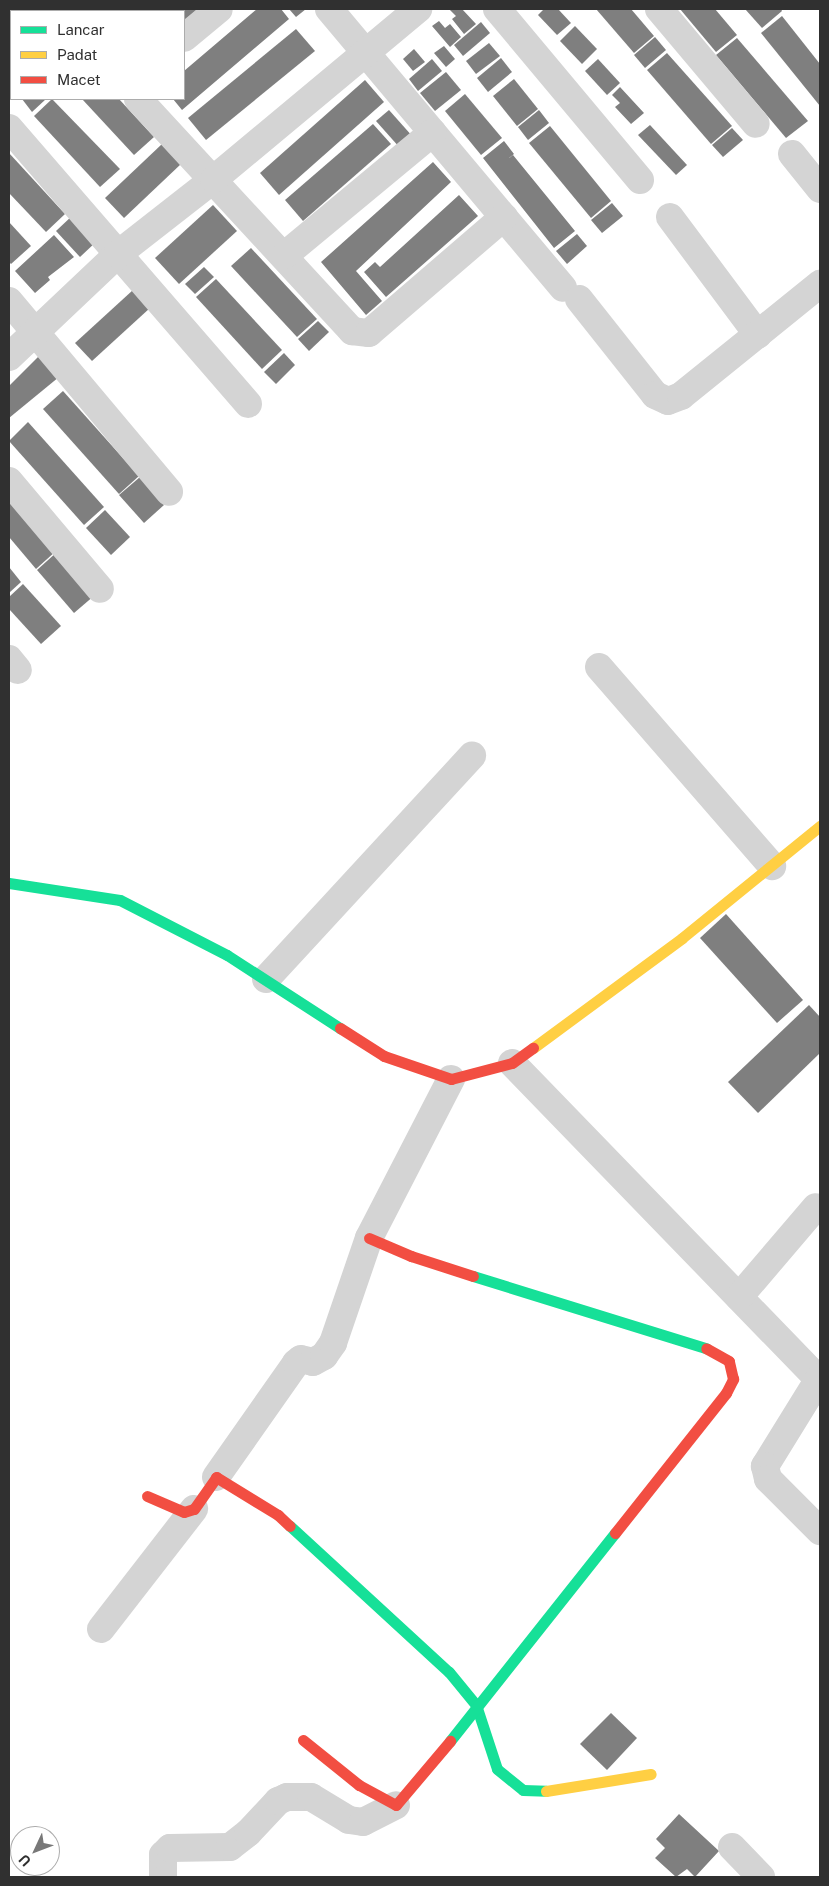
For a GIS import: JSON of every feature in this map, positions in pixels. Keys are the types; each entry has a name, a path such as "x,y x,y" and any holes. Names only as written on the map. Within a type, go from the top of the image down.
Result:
{"street":[{"path":"185,37 219,9"},
{"path":"329,9 504,217 571,293 655,395 668,401 681,396 758,336 820,284"},
{"path":"9,357 36,334 118,254 214,179 418,9"},
{"path":"498,9 640,180"},
{"path":"659,9 756,124"},
{"path":"139,100 285,255 346,327 352,331 369,333 504,217"},
{"path":"9,128 248,404"},
{"path":"285,255 433,132"},
{"path":"792,154 820,189"},
{"path":"670,216 758,336"},
{"path":"9,301 169,492"},
{"path":"9,481 100,590"},
{"path":"599,667 772,866"},
{"path":"266,979 472,756"},
{"path":"9,883 120,900 266,979 384,1056 451,1079 512,1063 682,938 820,826"},
{"path":"512,1063 820,1379 767,1458 765,1472 820,1531"},
{"path":"101,1629 194,1509 296,1363 301,1359 313,1362 324,1356 333,1343 369,1238 451,1079"},
{"path":"739,1297 816,1207"},
{"path":"163,1877 163,1855 170,1848 230,1847 248,1834 278,1801 287,1796 311,1797 349,1820 363,1822 396,1805 726,1393 733,1379 729,1361 711,1350 411,1256 369,1238"},
{"path":"216,1477 278,1515 449,1672 476,1705 497,1769 523,1790 557,1792 651,1774"},
{"path":"147,1496 184,1512 194,1509"},
{"path":"303,1740 359,1785 396,1805"},
{"path":"732,1847 761,1877"}],"building":[{"path":"9,9 38,10 10,10 10,15"},
{"path":"104,9 136,9 134,10"},
{"path":"198,9 185,20 185,10 152,10"},
{"path":"257,9 281,9 289,19 182,110 174,100 185,100 185,70"},
{"path":"289,9 306,9 296,17"},
{"path":"449,9 462,9 476,24 464,34 452,19 456,16"},
{"path":"544,9 558,9 571,23 557,35 538,15"},
{"path":"596,9 631,9 654,36 634,53"},
{"path":"680,9 715,9 737,35 716,52"},
{"path":"745,9 781,9 782,11 762,28"},
{"path":"782,16 820,64 820,106 761,33"},
{"path":"439,21 445,28 450,24 461,37 450,47 432,26"},
{"path":"481,22 490,33 463,56 454,45"},
{"path":"575,26 597,49 582,64 560,41"},
{"path":"296,29 315,51 206,140 188,118"},
{"path":"655,37 666,50 645,68 634,55"},
{"path":"737,38 808,121 786,138 716,55"},
{"path":"489,43 500,56 476,74 466,61"},
{"path":"444,46 455,59 446,67 434,53"},
{"path":"9,47 10,88 9,87"},
{"path":"414,49 425,62 413,71 403,59"},
{"path":"667,53 732,126 711,144 647,70"},
{"path":"501,58 512,72 488,92 477,78"},
{"path":"432,59 442,71 418,91 409,79"},
{"path":"598,59 620,83 607,95 585,71"},
{"path":"446,72 461,90 435,111 420,93"},
{"path":"514,79 538,109 517,126 493,96"},
{"path":"365,80 384,102 279,195 260,173"},
{"path":"620,87 644,113 631,124 615,107 620,103 612,95"},
{"path":"465,94 502,138 481,155 445,111"},
{"path":"23,100 45,100 32,112"},
{"path":"53,100 120,169 100,187 34,116"},
{"path":"83,100 120,100 154,137 134,155"},
{"path":"389,110 413,137 400,148 376,121"},
{"path":"539,110 549,123 528,140 518,127"},
{"path":"373,124 391,144 303,221 285,200"},
{"path":"650,125 687,165 676,175 638,135"},
{"path":"550,126 611,201 591,218 529,143"},
{"path":"732,128 743,140 723,157 712,145"},
{"path":"504,141 514,154 499,166 513,155 575,231 554,248 483,158"},
{"path":"162,144 181,164 124,218 105,198"},
{"path":"9,153 65,214 46,232 9,193"},
{"path":"433,162 451,182 356,271 382,301 366,315 321,262"},
{"path":"459,195 478,216 386,297 364,272 375,262 380,267"},
{"path":"612,203 623,216 602,233 591,220"},
{"path":"213,205 237,231 179,284 155,258"},
{"path":"73,215 97,241 80,257 56,231"},
{"path":"9,222 31,246 11,264 9,262"},
{"path":"577,234 587,246 567,264 556,251"},
{"path":"54,235 74,257 48,277 50,280 35,293 15,271"},
{"path":"251,248 317,319 297,337 231,266"},
{"path":"204,267 214,277 195,294 185,284"},
{"path":"216,279 282,350 262,369 196,297"},
{"path":"133,290 150,308 92,361 75,343"},
{"path":"318,321 329,332 309,351 298,339"},
{"path":"284,353 295,365 276,384 264,372"},
{"path":"39,356 59,377 9,418 9,386"},
{"path":"63,391 139,476 119,494 43,409"},
{"path":"28,422 104,507 84,525 9,441"},
{"path":"140,477 164,505 144,523 119,495"},
{"path":"9,497 56,551 36,569 9,537"},
{"path":"105,510 130,537 111,555 86,528"},
{"path":"57,552 95,595 74,613 37,570"},
{"path":"9,567 21,582 9,593"},
{"path":"23,584 61,626 41,644 9,609 9,597"},
{"path":"726,914 803,1000 777,1023 700,938"},
{"path":"809,1005 820,1017 820,1053 758,1113 728,1082"},
{"path":"611,1713 637,1738 607,1770 580,1744"},
{"path":"679,1814 719,1851 695,1877 687,1869 676,1877 655,1858 665,1848 656,1839"}],"traffic: fast":[{"path":"9,883 120,900 227,955 340,1028"},
{"path":"473,1276 706,1348"},
{"path":"290,1526 449,1672 476,1705 497,1769 523,1790 546,1791"},
{"path":"450,1741 615,1533"}],"traffic: slow":[{"path":"533,1048 682,938 820,826"},
{"path":"546,1791 651,1774"}],"traffic: jam":[{"path":"340,1028 384,1056 451,1079 512,1063 533,1048"},
{"path":"369,1238 411,1256 473,1276"},
{"path":"615,1533 726,1393 733,1379 729,1361 706,1348"},
{"path":"147,1496 184,1512 194,1509 216,1477 278,1515 290,1526"},
{"path":"303,1740 359,1785 396,1805 450,1741"}]}
